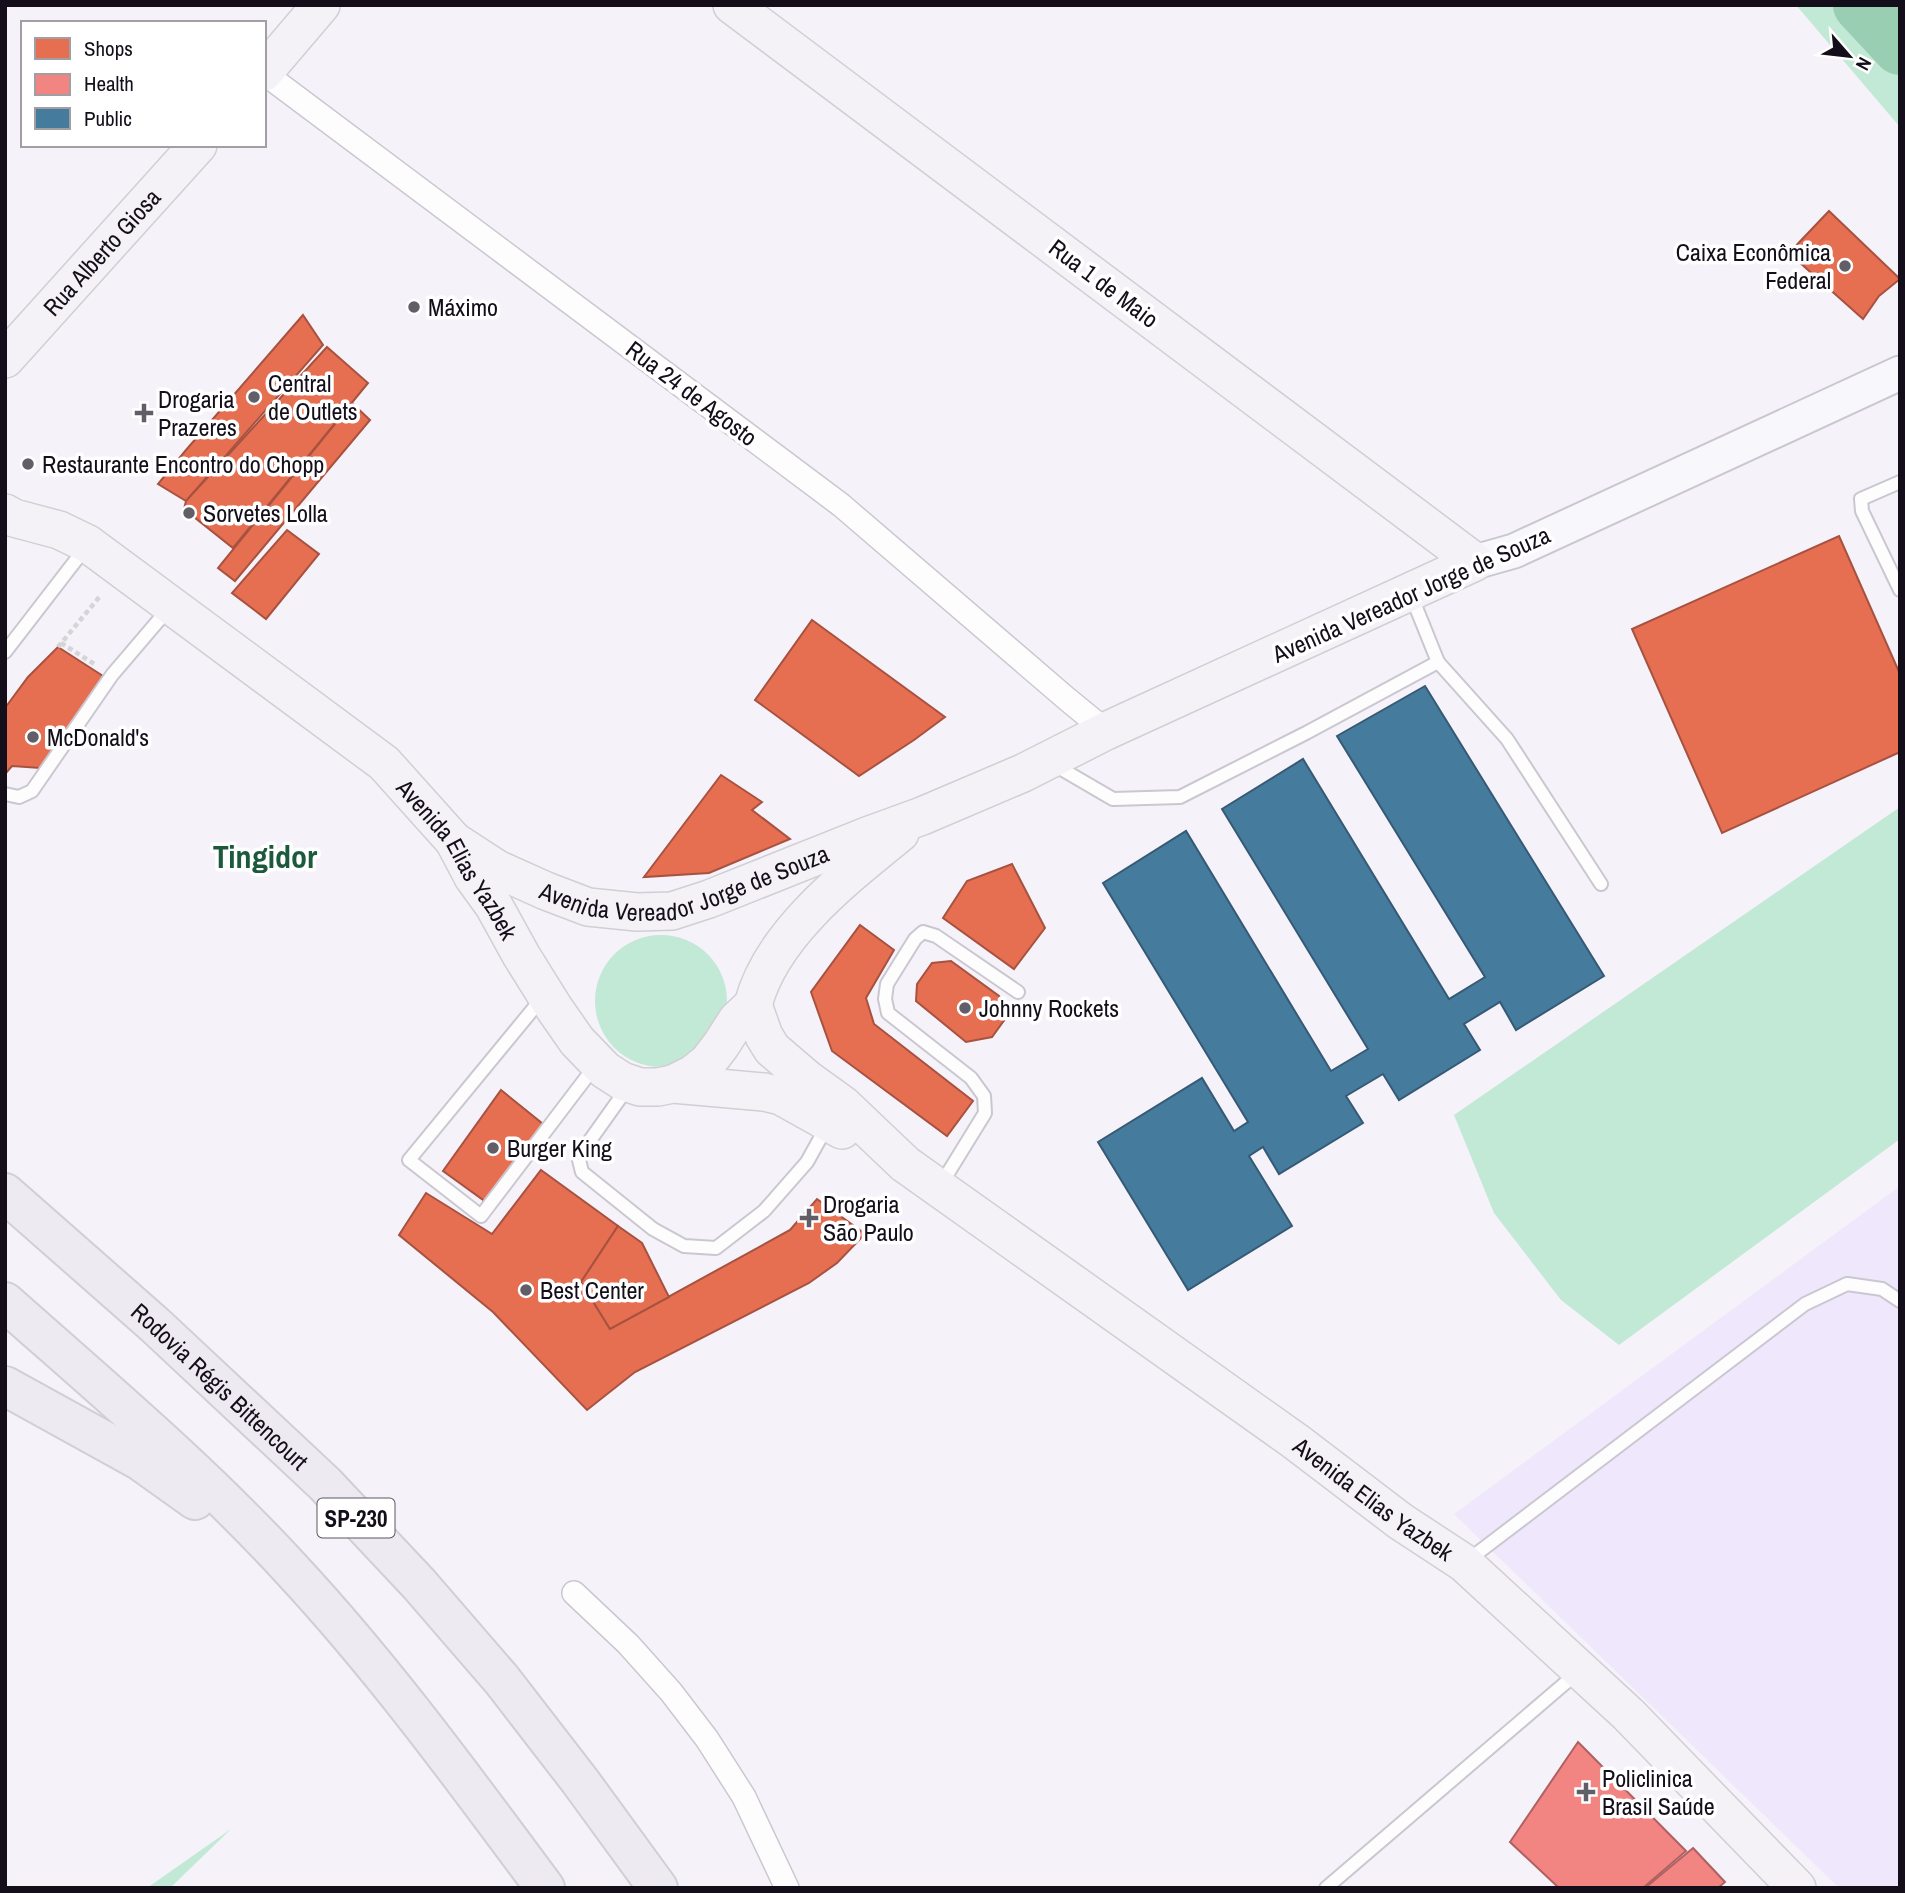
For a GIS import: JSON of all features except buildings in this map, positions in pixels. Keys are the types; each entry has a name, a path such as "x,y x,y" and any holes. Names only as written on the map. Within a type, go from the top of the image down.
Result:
{"highway":[{"name":"Rodovia Régis Bittencourt","path":"5,1193 155,1325 305,1465 409,1574 502,1680 658,1888"},
{"path":"5,1302 181,1458 291,1569 442,1749 545,1888"},
{"path":"5,1386 139,1460 291,1569"}],"main road":[{"path":"266,70 321,5"},
{"name":"Rua 1 de Maio","path":"732,5 1475,562"},
{"name":"Rua Alberto Giosa","path":"5,359 196,147"},
{"name":"Avenida Vereador Jorge de Souza","path":"454,841 496,869 588,907 637,912 672,911 922,816 1049,761 1106,731 1410,591 1475,562 1514,551 1900,373"},
{"path":"1410,591 1417,571 1420,544 1412,515"},
{"name":"Avenida Elias Yazbek","path":"10,520 59,530 88,544 384,763 454,841 473,877 494,906 577,1041 598,1063 622,1081 640,1087 673,1084 781,1096 905,1164"},
{"name":"Avenida Vereador Jorge de Souza","path":"753,1005 762,978 774,959 815,907 844,879 922,816"},
{"path":"673,1084 693,1074 708,1062 737,1020 753,1005"},
{"name":"Avenida Elias Yazbek","path":"753,1005 764,1036 772,1049 843,1105 905,1164 1295,1441 1400,1521 1464,1563 1628,1714 1797,1888"}],"street":[{"name":"Rua 24 de Agosto","path":"266,74 841,505 1106,731"},
{"path":"574,1593 628,1644 671,1692 707,1739 744,1797 786,1888"}],"lane":[{"path":"1900,482 1861,499 1862,511 1900,590"},
{"path":"5,652 88,544"},
{"path":"1410,591 1438,662 1507,738 1601,884"},
{"path":"5,794 19,797 32,791 112,674 171,606"},
{"path":"1049,761 1113,799 1180,797 1438,662"},
{"path":"938,1189 985,1112 984,1096 971,1078 888,1013 885,999 887,984 915,939 923,932 936,936 1018,992"},
{"path":"546,994 410,1160 481,1216 598,1063"},
{"path":"630,1084 586,1146 579,1160 582,1172 653,1229 684,1245 716,1248 764,1211 807,1162 829,1122"},
{"path":"1464,1563 1805,1304 1847,1284 1882,1289 1900,1301"},
{"path":"1326,1888 1580,1670"}],"path":[{"path":"112,674 59,645 122,570"}],"shaded area":[{"path":"1900,1186 1900,1888 1839,1888 1454,1514"}],"green space":[{"path":"1796,5 1900,5 1900,127"},
{"path":"1900,807 1900,1139 1619,1345 1561,1300 1494,1213 1454,1115"},
{"path":"661,935 686,940 708,954 722,976 727,1001 722,1026 708,1048 686,1062 661,1067 636,1062 614,1048 600,1026 595,1001 600,976 614,954 636,940"},
{"path":"231,1829 170,1888 147,1888"}],"waterway":[{"path":"1860,5 1900,48"}],"place":[{"name":"Caixa Econômica Federal","path":"1845,266"},
{"name":"Máximo","path":"414,307"},
{"name":"Central de Outlets","path":"254,397"},
{"name":"Drogaria Prazeres","path":"144,413"},
{"name":"Restaurante Encontro do Chopp","path":"28,464"},
{"name":"Sorvetes Lolla","path":"189,513"},
{"name":"McDonald's","path":"33,737"},
{"name":"Johnny Rockets","path":"965,1008"},
{"name":"Burger King","path":"493,1148"},
{"name":"Drogaria São Paulo","path":"809,1218"},
{"name":"Best Center","path":"526,1290"},
{"name":"Policlinica Brasil Saúde","path":"1586,1792"}],"district":[{"name":"Tingidor","path":"265,856"}]}
